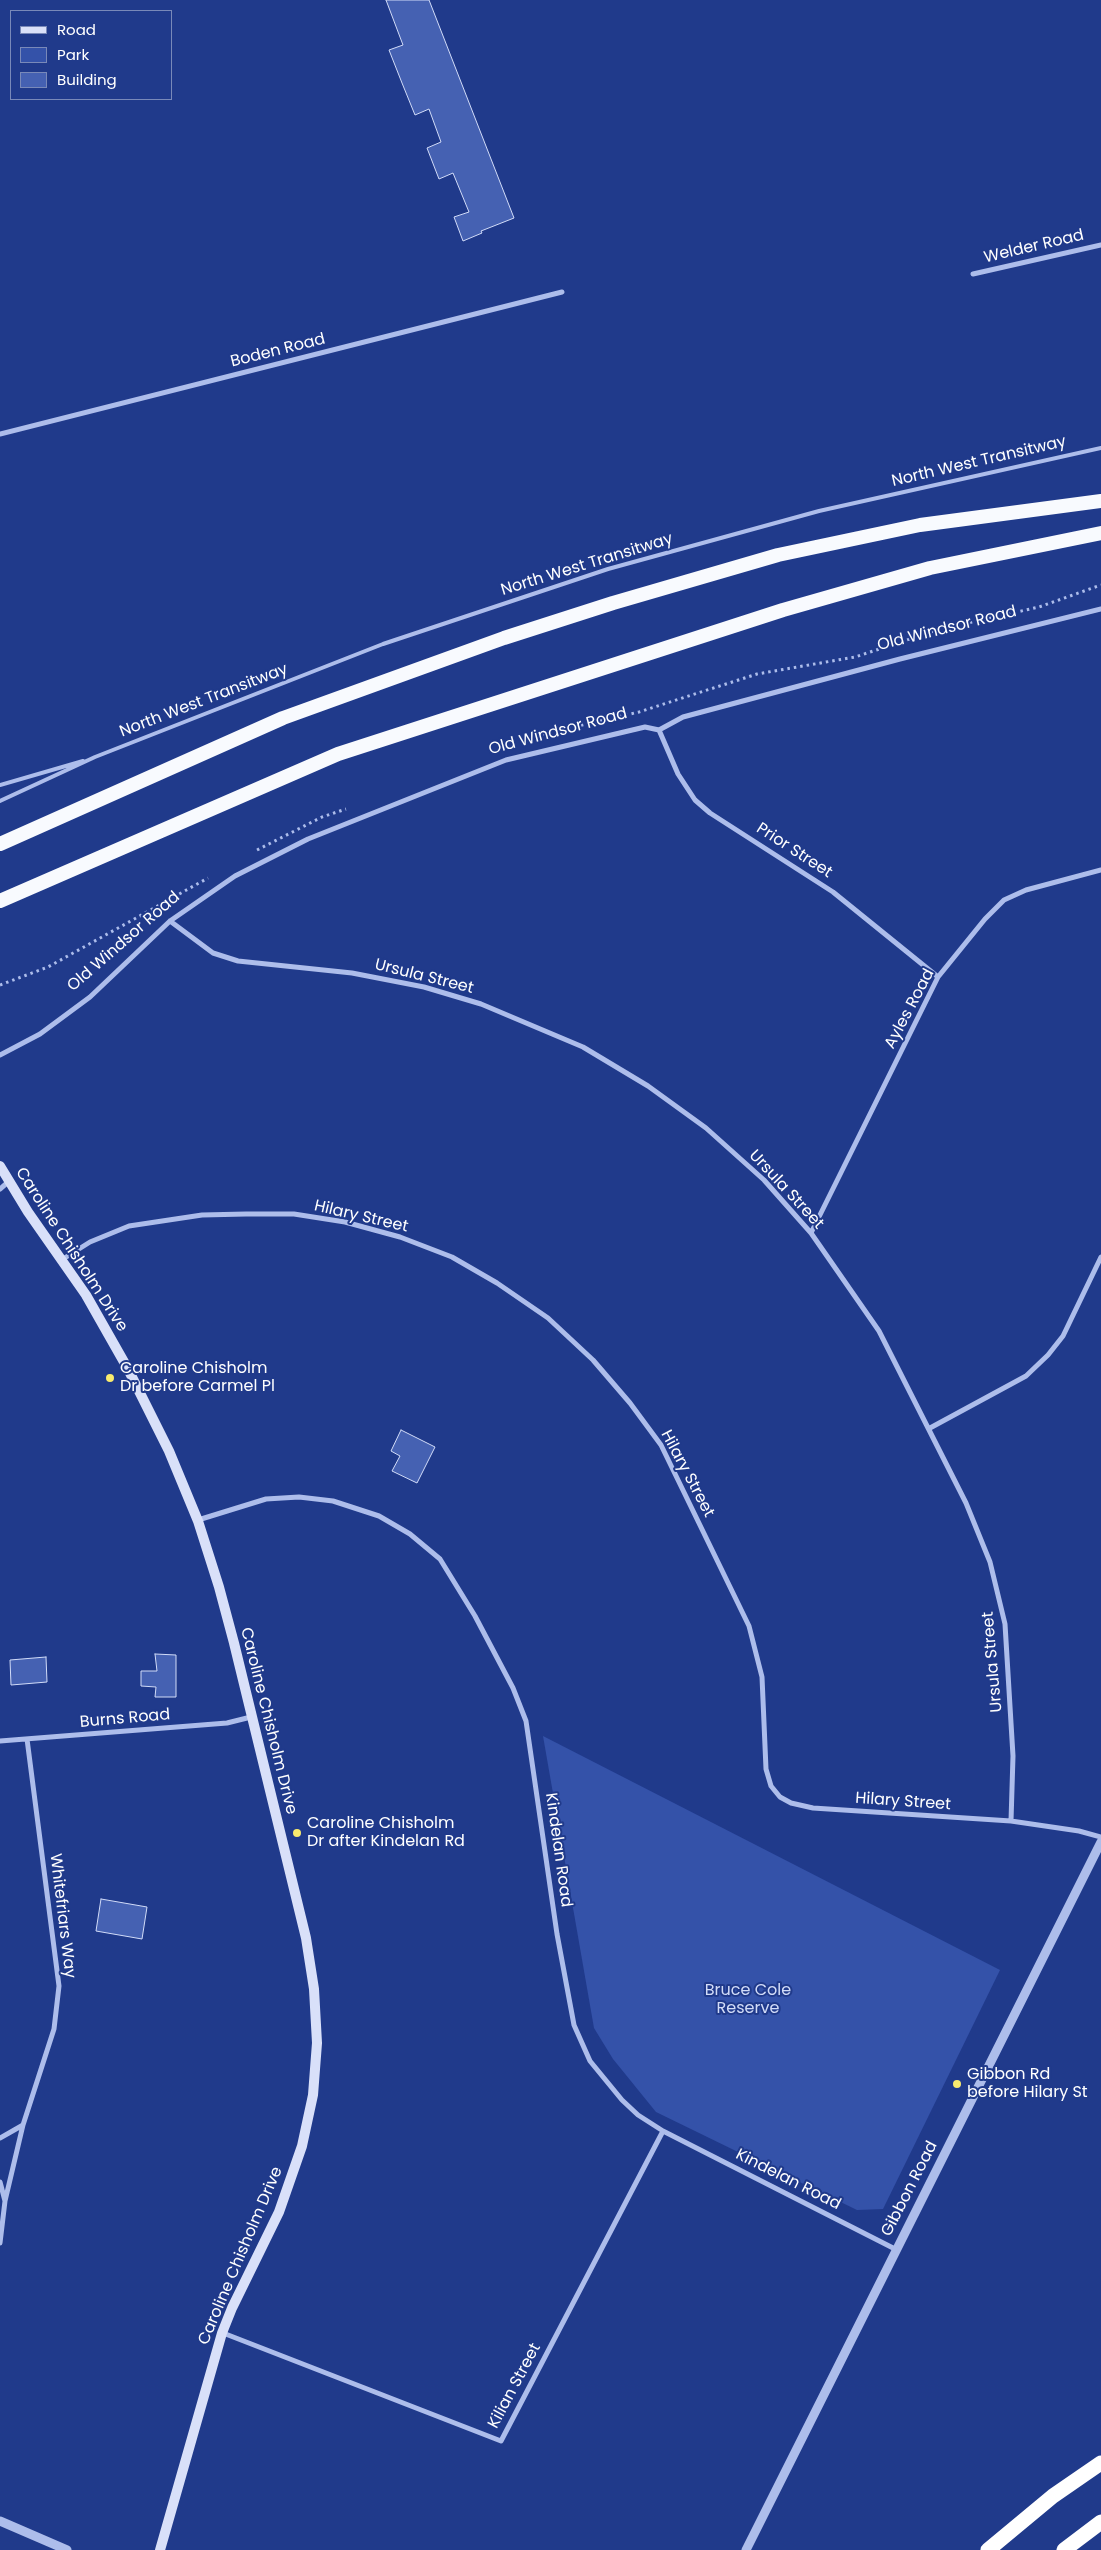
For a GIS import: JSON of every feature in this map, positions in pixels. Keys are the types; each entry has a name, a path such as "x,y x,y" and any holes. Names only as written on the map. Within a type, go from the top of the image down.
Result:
{"highway":[{"path":"0,844 283,718 504,638 613,603 778,555 920,525 1101,502"},
{"path":"0,901 338,754 783,610 920,570 1101,533"},
{"path":"988,2550 1053,2496 1101,2463"},
{"path":"1064,2550 1101,2522"}],"main road":[{"name":"Caroline Chisholm Drive","path":"0,1166 8,1182 63,1259 86,1295 140,1392 169,1451 198,1521 219,1587 306,1938 314,1989 317,2042 308,2120 292,2177 279,2212 232,2308 222,2333 160,2550"}],"street":[{"name":"Welder Road","path":"973,274 1101,245"},
{"name":"Boden Road","path":"0,434 562,292"},
{"name":"Old Windsor Road","path":"0,1055 40,1034 90,998 170,921 235,876 308,839 506,760 645,727 659,730 670,722 693,714 1101,608"},
{"name":"Prior Street","path":"659,730 694,800 710,813 833,892 938,977"},
{"name":"Ayles Road","path":"811,1233 938,977 986,918 1004,900 1026,890 1101,870"},
{"name":"Ursula Street","path":"170,921 214,953 238,961 352,973 424,987 481,1004 583,1047 648,1086 706,1128 764,1180 811,1233 879,1331 930,1428 966,1503 990,1562 1005,1624 1013,1756 1011,1821"},
{"path":"0,1189 8,1182"},
{"name":"Hilary Street","path":"63,1259 90,1242 129,1226 202,1215 294,1214 345,1222 400,1237 452,1257 497,1283 548,1318 593,1360 630,1403 661,1445 749,1626 762,1678 766,1769 771,1786 780,1797 791,1803 813,1808 1011,1821 1079,1831 1101,1837"},
{"path":"930,1428 1026,1376 1048,1355 1063,1336 1101,1257"},
{"name":"Kindelan Road","path":"198,1521 266,1500 299,1497 333,1500 379,1516 410,1534 440,1559 475,1616 513,1688 526,1722 557,1934 574,2025 590,2062 638,2115 663,2131 897,2250"},
{"name":"Burns Road","path":"0,1741 227,1723 251,1717"},
{"name":"Whitefriars Way","path":"0,2243 6,2201 24,2126 54,2028 59,1986 27,1739"},
{"name":"Gibbon Road","path":"746,2550 1101,1842"},
{"path":"0,2138 24,2126"},
{"name":"Kilian Street","path":"222,2333 501,2441 663,2131"},
{"path":"0,2182 6,2201"},
{"path":"0,2521 67,2550"}],"lane":[{"name":"North West Transitway","path":"0,801 95,757 383,644 608,570 818,511 1101,448"},
{"name":"North West Transitway","path":"0,785 95,757"}],"green space":[{"name":"Bruce Cole Reserve","path":"543,1736 1000,1970 883,2209 857,2210 656,2112 613,2059 594,2028"}],"building":[{"path":"386,0 429,0 514,218 481,231 482,233 463,241 454,217 469,212 453,173 439,179 427,148 441,142 429,109 415,115 389,50 403,45"},
{"path":"401,1430 435,1447 417,1483 392,1471 400,1456 391,1451"},
{"path":"155,1654 176,1655 176,1697 155,1697 156,1687 141,1686 141,1671 157,1671"},
{"path":"46,1657 47,1682 11,1685 10,1660"},
{"path":"101,1899 147,1907 142,1939 96,1931"}],"place":[{"name":"Caroline Chisholm Dr before Carmel Pl","path":"110,1378"},
{"name":"Caroline Chisholm Dr after Kindelan Rd","path":"297,1833"},
{"name":"Gibbon Rd before Hilary St","path":"957,2084"}]}
